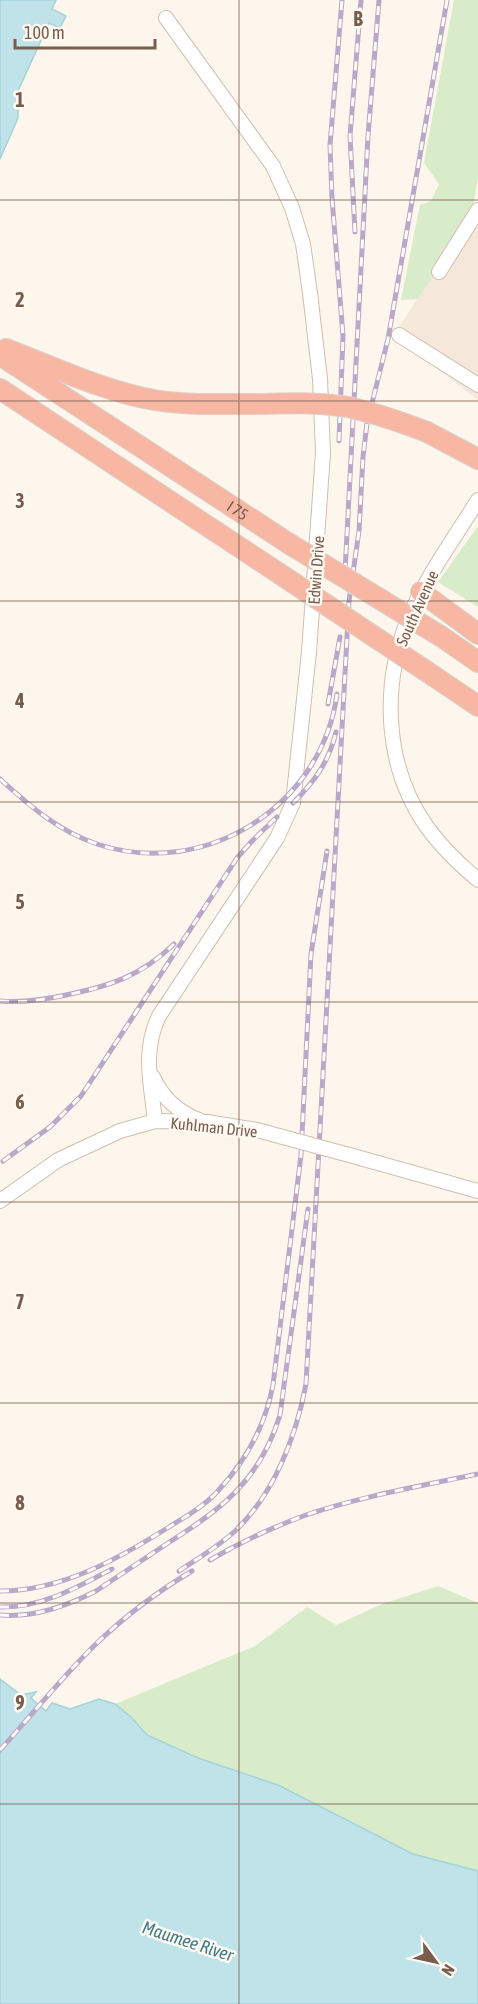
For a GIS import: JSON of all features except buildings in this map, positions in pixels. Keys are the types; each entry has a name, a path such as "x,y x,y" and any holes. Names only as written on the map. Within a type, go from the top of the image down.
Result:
{"highway":[{"path":"0,347 93,384 154,400 193,404 293,404 345,407 387,417 427,432 478,459"},
{"name":"I 75","path":"0,355 288,543 442,637 478,662"},
{"name":"I 75","path":"0,389 478,705"},
{"path":"421,592 478,634"}],"street":[{"name":"Edwin Drive","path":"155,1121 148,1046 151,1032 159,1016 277,838 293,803 309,652 323,453 320,379 308,283 303,244 292,208 273,166 166,18"},
{"path":"439,272 478,210"},
{"path":"399,335 478,385"},
{"name":"South Avenue","path":"478,500 432,571 407,624 394,673 391,710 391,734 400,775 426,825 459,864 478,880"},
{"path":"149,1063 154,1079 168,1100 189,1116 207,1122"},
{"name":"Kuhlman Drive","path":"0,1201 58,1160 120,1131 155,1121 207,1122 257,1130 478,1191"}],"shaded area":[{"path":"478,206 478,400 394,335"}],"green space":[{"path":"454,0 478,0 478,178 471,217 418,299 401,300 420,205 431,201 439,184 424,163"},
{"path":"478,526 478,607 438,582"},
{"path":"438,1586 478,1603 478,1871 413,1854 356,1826 147,1735 115,1704 255,1646 307,1607 336,1625 382,1604"}],"water":[{"path":"0,0 56,0 52,9 66,16 60,28 49,23 18,91 18,118 0,159"},
{"name":"Maumee River","path":"0,1679 21,1695 36,1692 31,1698 46,1711 52,1703 70,1709 99,1699 115,1704 147,1735 198,1758 278,1785 413,1854 478,1871 478,2004 0,2004"}],"railway":[{"path":"339,441 343,336 330,145 342,0"},
{"path":"355,232 350,136 361,0"},
{"path":"345,572 368,136 379,0"},
{"path":"179,1571 235,1531 261,1500 289,1444 306,1384 349,601 359,531 363,457 367,423 388,339 447,0"},
{"path":"328,704 340,637"},
{"path":"0,779 57,825 83,839 138,852 178,852 216,842 252,824 283,800 308,770 327,734 337,694"},
{"path":"293,803 320,771 336,732"},
{"path":"3,1161 50,1127 81,1096 237,858 277,817"},
{"path":"0,1591 45,1586 89,1571 130,1550 206,1502 237,1468 253,1443 265,1415 273,1385 301,1155 311,954 327,851"},
{"path":"0,1001 49,998 82,992 111,983 137,972 174,944"},
{"path":"0,1615 25,1615 50,1610 96,1591 206,1517 237,1490 250,1475 262,1458 280,1415 308,1209"},
{"path":"210,1560 257,1535 327,1508 478,1474"},
{"path":"0,1607 44,1600 72,1590 112,1569"},
{"path":"0,1750 96,1644 142,1605 192,1571"}]}
